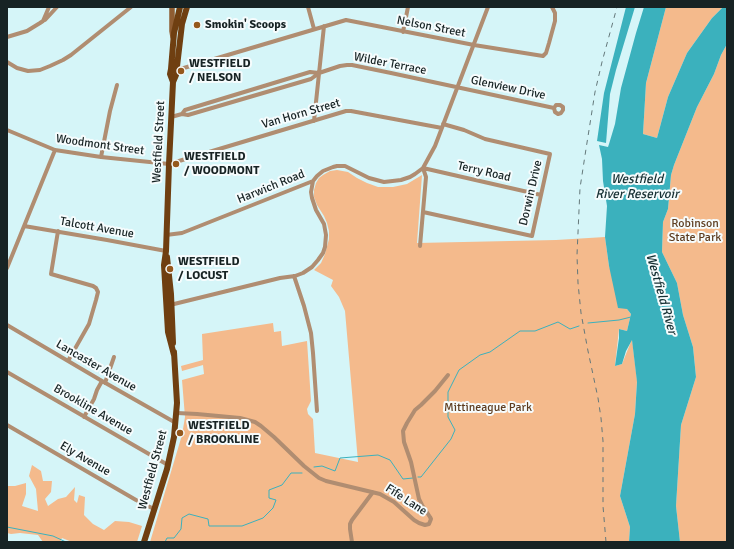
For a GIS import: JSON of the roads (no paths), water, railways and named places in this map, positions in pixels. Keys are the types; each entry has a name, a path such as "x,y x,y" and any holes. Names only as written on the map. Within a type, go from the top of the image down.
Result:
{"main road":[{"path":"172,7 173,42"},
{"name":"Westfield Street","path":"144,542 173,446 177,413 174,355 168,332 169,305 166,235 173,82 177,70 181,32 187,7"},
{"name":"Westfield Street","path":"173,82 170,74 173,42 179,9"}],"street":[{"path":"43,21 49,7"},
{"path":"7,38 36,26 58,7"},
{"path":"7,62 20,69 28,71 40,70 50,66 71,55 132,7"},
{"path":"308,7 314,29"},
{"path":"403,32 408,7"},
{"name":"Harwich Road","path":"166,235 182,233 313,181 323,171 329,168 341,166 349,168 373,180 389,182 410,177 423,168 432,152 443,126 488,7"},
{"name":"Nelson Street","path":"177,70 346,20 474,45 543,56 546,53 555,21 555,13 552,7"},
{"path":"314,121 324,26"},
{"name":"Wilder Terrace","path":"171,117 182,114 188,115 227,104 311,79 319,73 352,65 457,88"},
{"name":"Wilder Terrace","path":"182,114 185,110 310,72 319,73"},
{"path":"101,156 117,85"},
{"path":"268,85 270,91"},
{"name":"Glenview Drive","path":"457,88 554,108"},
{"path":"225,98 227,104"},
{"name":"Van Horn Street","path":"169,164 347,111 443,126"},
{"name":"Dorwin Drive","path":"423,212 532,236 550,154 485,138 464,130 443,126"},
{"name":"Woodmont Street","path":"7,130 55,150 169,164"},
{"path":"7,268 55,150"},
{"path":"420,246 426,177 423,168"},
{"name":"Terry Road","path":"423,168 541,195"},
{"path":"169,305 280,278 294,276 306,270 316,262 320,258 325,245 326,228 323,220 316,210 312,198 311,192 313,181"},
{"name":"Talcott Avenue","path":"24,226 166,251"},
{"path":"58,231 51,274 92,286 96,288 98,292 89,324 68,361"},
{"path":"294,276 311,334 317,411"},
{"name":"Lancaster Avenue","path":"7,325 176,423"},
{"path":"84,417 94,399 96,390 103,382 114,357"},
{"name":"Brookline Avenue","path":"7,372 168,465"},
{"name":"Fife Lane","path":"177,413 240,418 254,422 274,437 304,466 319,478 380,494 394,502 414,520 425,525 429,524 431,519 423,507 420,499 411,462 404,442 404,431 415,410 422,405 448,375"},
{"name":"Ely Avenue","path":"7,425 154,509"},
{"path":"352,542 350,524 373,492"}],"water":[{"path":"626,7 635,7 610,94 606,143 597,141 604,93"},
{"name":"Westfield River Reservoir","path":"644,7 666,7 646,83 643,134 657,138 668,97 687,53 712,18 723,7 727,7 727,44 697,107 674,165 671,175 668,209 663,222 662,252 677,283 683,315 693,347 696,377 681,425 676,506 680,542 629,542 630,527 620,496 635,414 637,382 632,340 626,351 622,364 615,366 619,329 627,331 631,314 627,309 618,308 609,266 605,237 607,206 599,145 608,147 609,144 615,124 621,88"}],"waterway":[{"path":"588,323 619,320 631,317"},
{"path":"418,477 421,477 451,439 455,430 448,417 448,392 459,370 480,355 490,352 520,331 535,331 558,322 570,329 579,326"},
{"path":"314,467 322,466 335,471 340,458 378,455 390,460 403,479 413,478"},
{"path":"165,542 167,538 174,538 181,529 182,518 189,514 208,519 209,526 242,526 263,518 273,508 276,500 269,498 269,490 282,485 291,473 302,473"},
{"path":"7,527 53,536 66,542"}],"railway":[{"path":"606,542 603,506 603,441 601,418 581,313 577,255 580,188 595,92 617,7"}],"place":[{"name":"Smokin' Scoops","path":"197,25"},
{"name":"WESTFIELD / NELSON","path":"181,71"},
{"name":"WESTFIELD / WOODMONT","path":"176,164"},
{"name":"WESTFIELD / LOCUST","path":"170,269"},
{"name":"WESTFIELD / BROOKLINE","path":"180,433"}],"park label":[{"name":"Robinson State Park","path":"695,231"},
{"name":"Mittineague Park","path":"488,408"}],"water label":[{"name":"Westfield River","path":"661,294"}]}
